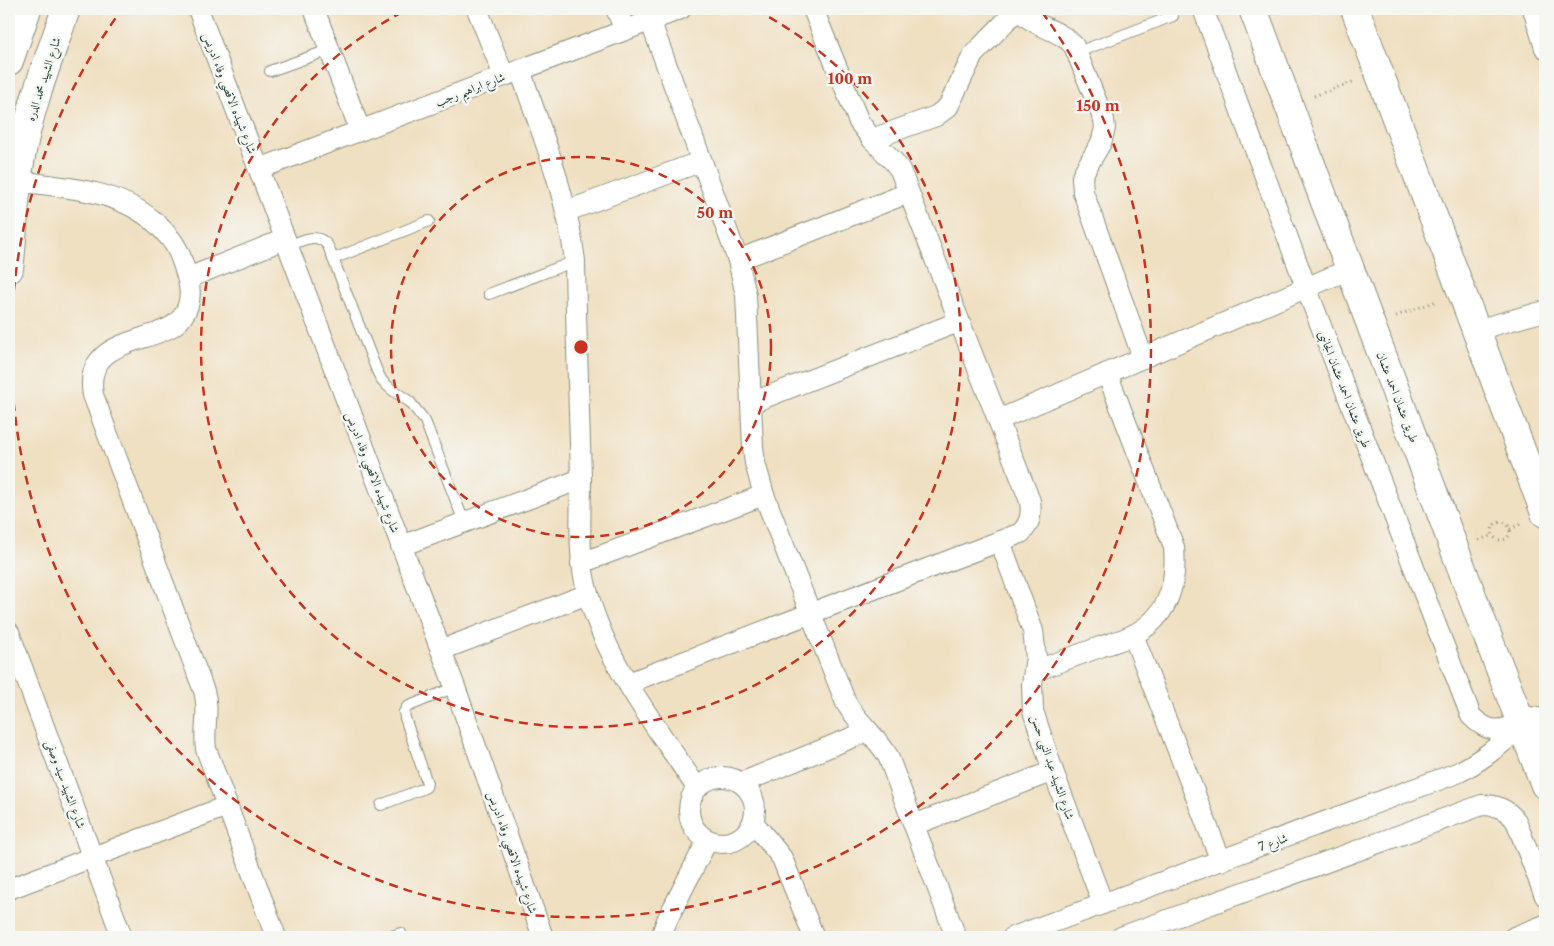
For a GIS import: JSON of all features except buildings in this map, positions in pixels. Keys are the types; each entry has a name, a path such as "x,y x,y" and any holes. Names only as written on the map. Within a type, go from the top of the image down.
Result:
{"main road":[{"path":"9,60 28,9"},
{"name":"شارع الشهيد محمد الدره","path":"9,269 17,181 30,118 66,9"},
{"name":"طريق عثمان احمد عثمان","path":"1253,9 1371,325 1529,724 1545,785"},
{"path":"1355,9 1545,513"}],"street":[{"name":"شارع شهيده الاقصي وفاء ادريس","path":"198,9 455,687 543,937"},
{"path":"314,9 360,130"},
{"path":"477,9 512,73 567,211 575,261 581,479 581,562 588,594 612,655 628,683 697,788"},
{"path":"616,9 625,30"},
{"name":"شارع ابراهيم رجب","path":"259,169 681,9"},
{"path":"628,683 1021,533 1027,527 1030,519 1030,502 900,170 859,122 813,9"},
{"path":"872,139 943,112 948,107 978,48 1018,9 1034,23 1070,41 1078,52 1102,113 1105,128 1101,143 1084,170 1082,178 1083,192 1143,358"},
{"name":"طريق عثمان احمد عثمان الجانبى","path":"1203,9 1306,288 1471,716 1478,724 1487,729 1505,729 1529,724"},
{"path":"1533,9 1545,48"},
{"path":"650,20 738,260 746,295 755,463 764,495 846,703 888,756 956,937"},
{"path":"567,211 702,161"},
{"path":"17,181 94,192 114,197 133,205 165,231 177,248 188,278 189,304 183,317 174,326 109,351 100,359 93,370 91,383 97,405 204,691 207,708 204,740 206,749 276,937"},
{"path":"738,260 908,193"},
{"path":"188,278 287,242"},
{"path":"998,420 1350,269"},
{"path":"1476,330 1545,311"},
{"path":"751,403 958,322"},
{"path":"1035,671 1133,635 1150,623 1164,607 1173,582 1176,568 1174,547 1106,373"},
{"path":"402,546 581,479"},
{"path":"581,562 764,495"},
{"name":"شارع الشهيد عبد النبى حسن","path":"1000,541 1033,631 1036,657 1032,684 1033,711 1102,904"},
{"path":"441,650 588,594"},
{"name":"شارع الشهيد سيد وصفى","path":"9,632 122,937"},
{"path":"1133,635 1221,861"},
{"name":"شارع 7","path":"1014,937 1038,933 1102,904 1457,773 1481,760 1529,724"},
{"path":"741,783 868,731"},
{"path":"914,825 1053,771"},
{"path":"713,778 732,778 741,783 753,800 755,811 753,822 748,832 739,839 724,843 707,841 692,826 688,806 691,796 704,782 713,778"},
{"path":"1125,937 1482,805 1502,808 1510,813 1516,821 1545,896"},
{"path":"9,889 227,806"},
{"path":"753,822 782,858 814,937"},
{"path":"661,937 667,920 707,841"},
{"path":"1514,937 1545,925"}],"lane":[{"path":"1078,52 1173,16"},
{"path":"270,71 330,50"},
{"path":"333,259 429,221"},
{"path":"287,242 318,237 324,240 328,246 377,370 382,380 390,389 410,402 425,421 464,522"},
{"path":"489,294 575,261"},
{"path":"381,805 426,787 427,782 405,718 404,712 407,707 455,687"},
{"path":"389,937 401,933"}],"path":[{"path":"1289,106 1378,71"},
{"path":"1371,325 1461,292"},
{"path":"1500,522 1508,525 1510,529 1510,533 1504,540 1500,540 1493,535 1493,527 1500,522"}]}
